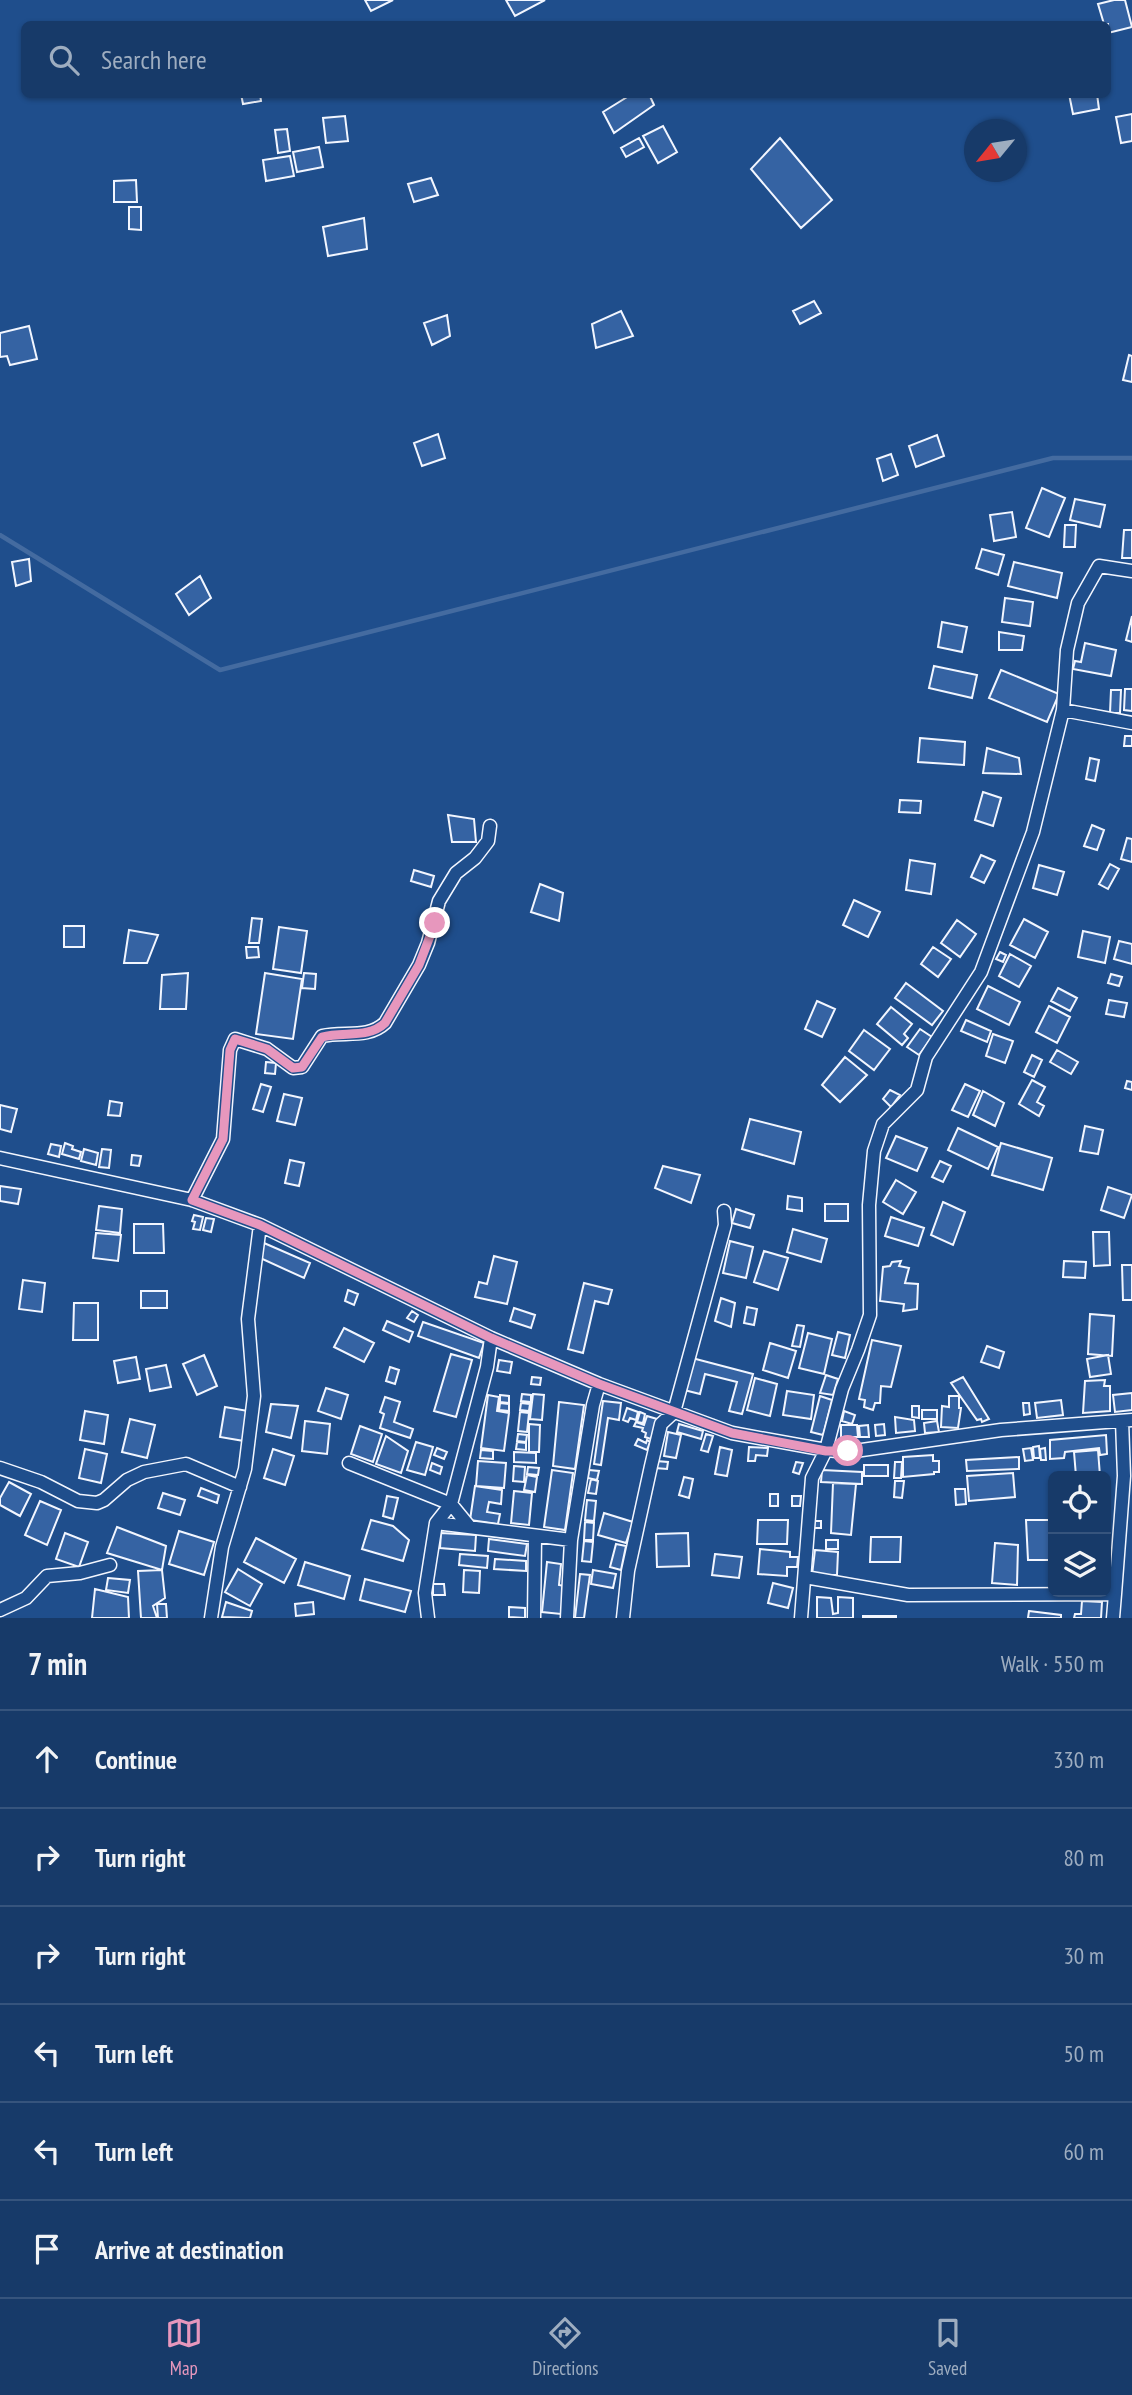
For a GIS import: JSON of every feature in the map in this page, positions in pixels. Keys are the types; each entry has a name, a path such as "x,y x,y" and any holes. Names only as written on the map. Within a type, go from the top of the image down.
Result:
{"street":[{"path":"801,1618 812,1478 826,1451 842,1389 870,1315 869,1205 874,1151 883,1125 917,1090 926,1057 981,972 1033,832 1063,710 1067,650 1078,603 1099,566 1132,571"},
{"path":"1063,710 1132,723"},
{"path":"192,1200 223,1139 230,1050 235,1039 267,1049 293,1068 302,1067 322,1037 337,1033 362,1034 378,1029 385,1023 419,965 439,901 456,873 475,858 488,841 490,826"},
{"path":"0,1158 192,1200 260,1225 491,1338 599,1384 732,1433 826,1451 848,1451 1001,1430 1127,1420 1113,1618"},
{"path":"623,1618 628,1571 651,1465 662,1424 674,1412 725,1225 724,1211"},
{"path":"211,1618 222,1547 245,1469 254,1396 248,1319 260,1225"},
{"path":"428,1618 425,1593 436,1523 451,1504 488,1367 491,1338"},
{"path":"566,1618 572,1540 593,1405 599,1384"},
{"path":"349,1463 451,1504 469,1526"},
{"path":"0,1468 41,1482 78,1501 97,1503 127,1480 144,1472 186,1464 240,1487"},
{"path":"436,1523 572,1540"},
{"path":"534,1618 535,1536"},
{"path":"0,1610 26,1598 47,1576 80,1573 110,1565"},
{"path":"805,1577 908,1595 1115,1594"}],"building":[{"path":"365,0 393,0 371,11"},
{"path":"506,0 545,0 515,16"},
{"path":"1125,0 1132,27 1111,32 1111,21 1103,21 1098,4"},
{"path":"242,98 261,98 261,101 243,104"},
{"path":"626,98 651,98 654,105 614,133 603,112"},
{"path":"1070,98 1098,98 1099,109 1073,114"},
{"path":"1132,114 1132,141 1121,143 1116,117"},
{"path":"345,116 348,141 326,143 323,118"},
{"path":"663,126 677,152 658,163 643,136"},
{"path":"287,129 290,151 278,153 275,130"},
{"path":"639,138 644,147 626,157 621,148"},
{"path":"780,138 832,200 801,228 751,169"},
{"path":"319,147 323,167 297,172 293,152"},
{"path":"290,156 294,176 266,181 263,160"},
{"path":"431,178 438,195 414,202 408,184"},
{"path":"136,180 137,202 114,202 114,181"},
{"path":"129,207 141,207 141,230 129,229"},
{"path":"364,218 367,249 328,256 323,227"},
{"path":"814,301 821,313 800,324 793,311"},
{"path":"621,311 633,336 596,348 592,324"},
{"path":"447,315 450,336 432,345 424,323"},
{"path":"29,326 37,359 10,365 7,356 0,357 0,333"},
{"path":"1129,355 1132,356 1132,382 1123,380"},
{"path":"438,434 445,458 422,466 414,443"},
{"path":"937,435 944,456 916,467 909,446"},
{"path":"891,454 898,475 883,481 877,459"},
{"path":"1042,488 1065,498 1049,537 1026,528"},
{"path":"1075,499 1105,505 1100,527 1070,520"},
{"path":"1012,512 1016,537 994,541 990,515"},
{"path":"1065,525 1076,525 1075,547 1064,547"},
{"path":"1124,530 1132,530 1132,558 1122,558"},
{"path":"982,549 1004,555 998,575 976,568"},
{"path":"29,559 31,581 16,586 12,562"},
{"path":"1014,562 1062,573 1057,598 1008,586"},
{"path":"200,576 211,598 189,615 176,594"},
{"path":"1005,598 1033,602 1030,626 1002,622"},
{"path":"1132,616 1132,642 1126,640"},
{"path":"942,622 967,627 962,652 938,647"},
{"path":"999,632 1024,636 1022,650 999,650"},
{"path":"1085,643 1116,650 1111,676 1073,669 1075,661 1081,662"},
{"path":"934,666 977,675 972,698 929,688"},
{"path":"1001,670 1059,694 1047,722 989,698"},
{"path":"1125,689 1132,689 1132,711 1124,710"},
{"path":"1111,690 1121,690 1120,713 1110,713"},
{"path":"1125,736 1132,736 1132,746 1124,746"},
{"path":"920,738 965,742 964,765 918,762"},
{"path":"987,748 1019,758 1021,774 983,773"},
{"path":"1090,758 1099,760 1095,781 1086,779"},
{"path":"983,792 1001,798 993,826 975,820"},
{"path":"900,800 921,801 920,813 899,812"},
{"path":"448,815 474,819 476,842 452,842"},
{"path":"1092,825 1104,830 1097,850 1084,846"},
{"path":"1127,838 1132,839 1132,862 1121,859"},
{"path":"981,855 995,861 984,883 971,877"},
{"path":"910,860 935,864 931,894 906,890"},
{"path":"1110,864 1119,869 1108,889 1099,884"},
{"path":"1039,865 1064,872 1057,895 1033,888"},
{"path":"414,870 434,876 431,887 411,881"},
{"path":"540,884 563,893 559,921 531,912"},
{"path":"854,900 880,912 868,937 843,925"},
{"path":"252,918 262,919 259,943 249,943"},
{"path":"1024,919 1048,932 1035,958 1010,945"},
{"path":"957,920 976,934 960,957 941,943"},
{"path":"64,926 84,926 84,947 64,947"},
{"path":"279,927 307,931 301,973 273,969"},
{"path":"129,930 158,935 147,963 124,963"},
{"path":"1083,931 1110,937 1105,963 1078,957"},
{"path":"1119,941 1132,944 1132,964 1114,959"},
{"path":"246,947 258,947 259,957 247,958"},
{"path":"933,947 951,959 938,977 921,964"},
{"path":"1000,952 1006,955 1003,962 996,959"},
{"path":"1010,954 1031,966 1019,987 999,976"},
{"path":"188,973 186,1009 160,1009 162,975"},
{"path":"265,973 302,979 293,1039 256,1034"},
{"path":"304,973 316,974 315,989 302,988"},
{"path":"1111,974 1122,977 1119,986 1108,983"},
{"path":"906,983 943,1011 932,1025 895,998"},
{"path":"988,986 1020,1002 1009,1025 977,1009"},
{"path":"1058,988 1077,998 1070,1011 1051,1001"},
{"path":"1109,1000 1127,1003 1124,1017 1106,1014"},
{"path":"817,1001 835,1009 822,1037 805,1029"},
{"path":"1049,1006 1070,1017 1057,1043 1036,1032"},
{"path":"891,1007 912,1024 904,1034 908,1038 902,1045 877,1024"},
{"path":"966,1020 991,1031 987,1042 961,1031"},
{"path":"920,1029 932,1037 919,1055 907,1047"},
{"path":"864,1030 890,1049 874,1070 849,1051"},
{"path":"993,1034 1013,1041 1005,1063 986,1056"},
{"path":"1057,1050 1078,1062 1071,1074 1050,1062"},
{"path":"1032,1055 1042,1060 1034,1077 1024,1072"},
{"path":"845,1057 867,1075 840,1102 822,1085"},
{"path":"266,1062 276,1063 275,1074 265,1073"},
{"path":"1032,1080 1045,1087 1037,1102 1044,1106 1039,1116 1019,1104"},
{"path":"1127,1081 1132,1082 1132,1090 1125,1088"},
{"path":"261,1084 271,1087 263,1112 253,1109"},
{"path":"965,1084 980,1091 968,1117 952,1110"},
{"path":"890,1090 900,1095 891,1107 883,1099"},
{"path":"983,1091 1004,1103 995,1126 973,1115"},
{"path":"284,1094 302,1098 295,1125 277,1121"},
{"path":"110,1101 122,1103 120,1116 108,1115"},
{"path":"0,1105 17,1109 11,1132 0,1129"},
{"path":"750,1119 801,1132 794,1164 742,1149"},
{"path":"1085,1126 1103,1130 1098,1154 1080,1151"},
{"path":"958,1128 998,1147 988,1169 948,1150"},
{"path":"896,1136 927,1148 917,1171 886,1158"},
{"path":"65,1143 81,1152 79,1159 62,1154"},
{"path":"1001,1143 1052,1158 1043,1190 992,1175"},
{"path":"51,1144 61,1146 59,1157 48,1154"},
{"path":"84,1149 98,1153 96,1165 81,1161"},
{"path":"102,1149 111,1150 109,1168 99,1167"},
{"path":"132,1155 141,1156 139,1166 131,1165"},
{"path":"290,1160 304,1163 299,1186 285,1183"},
{"path":"940,1161 951,1166 943,1182 932,1177"},
{"path":"663,1166 700,1175 691,1203 655,1188"},
{"path":"896,1180 916,1192 903,1214 883,1202"},
{"path":"0,1186 21,1189 18,1204 0,1201"},
{"path":"1108,1187 1132,1195 1124,1218 1101,1210"},
{"path":"788,1196 802,1198 802,1211 787,1209"},
{"path":"943,1202 965,1212 953,1245 931,1235"},
{"path":"825,1204 848,1204 848,1221 825,1221"},
{"path":"99,1206 122,1209 120,1233 96,1230"},
{"path":"736,1209 754,1215 750,1228 732,1223"},
{"path":"194,1215 203,1217 200,1230 193,1229"},
{"path":"891,1217 924,1228 918,1246 885,1236"},
{"path":"206,1218 214,1219 211,1232 203,1230"},
{"path":"134,1224 163,1224 164,1253 134,1253"},
{"path":"793,1229 827,1239 821,1262 787,1252"},
{"path":"1093,1232 1109,1232 1110,1265 1094,1266"},
{"path":"96,1233 121,1235 118,1261 93,1258"},
{"path":"730,1241 753,1247 746,1278 723,1273"},
{"path":"264,1243 310,1263 304,1278 258,1257"},
{"path":"764,1251 788,1258 778,1290 754,1282"},
{"path":"494,1256 517,1262 507,1304 475,1297 479,1282 487,1284"},
{"path":"901,1261 899,1266 909,1268 905,1283 918,1284 917,1309 903,1311 904,1304 880,1301 883,1267"},
{"path":"1064,1261 1086,1262 1085,1278 1063,1277"},
{"path":"1122,1265 1132,1265 1132,1300 1123,1300"},
{"path":"23,1280 45,1283 42,1312 19,1309"},
{"path":"584,1283 612,1290 608,1304 595,1301 583,1353 568,1349"},
{"path":"348,1290 358,1294 354,1305 345,1301"},
{"path":"141,1291 167,1291 167,1308 141,1308"},
{"path":"721,1298 735,1303 731,1327 715,1321"},
{"path":"74,1303 98,1303 98,1340 73,1340"},
{"path":"747,1307 757,1309 754,1325 744,1323"},
{"path":"514,1308 535,1315 531,1328 510,1321"},
{"path":"412,1311 418,1315 414,1322 407,1318"},
{"path":"1090,1314 1114,1316 1112,1356 1088,1354"},
{"path":"387,1321 413,1332 409,1342 383,1330"},
{"path":"423,1322 484,1343 479,1358 418,1336"},
{"path":"797,1325 804,1326 800,1347 792,1346"},
{"path":"344,1328 374,1343 364,1362 334,1347"},
{"path":"838,1332 850,1335 845,1358 832,1355"},
{"path":"808,1333 832,1339 824,1374 799,1368"},
{"path":"872,1340 901,1346 891,1387 881,1386 880,1403 875,1403 873,1410 864,1407 865,1400 859,1399"},
{"path":"770,1343 796,1351 788,1378 763,1370"},
{"path":"987,1346 1004,1352 999,1368 981,1362"},
{"path":"451,1354 472,1360 456,1417 434,1411"},
{"path":"204,1355 217,1386 197,1395 183,1364"},
{"path":"1108,1355 1111,1374 1090,1377 1087,1359"},
{"path":"136,1357 140,1379 118,1383 114,1361"},
{"path":"692,1358 753,1374 742,1414 729,1411 737,1382 705,1374 700,1394 684,1390"},
{"path":"499,1360 512,1362 510,1373 497,1371"},
{"path":"166,1365 171,1387 150,1391 146,1369"},
{"path":"390,1367 399,1370 395,1384 386,1381"},
{"path":"826,1375 838,1379 833,1395 820,1393"},
{"path":"532,1377 541,1378 540,1385 531,1384"},
{"path":"963,1377 989,1419 982,1422 981,1419 977,1420 951,1383"},
{"path":"755,1378 777,1384 770,1416 747,1410"},
{"path":"1105,1380 1104,1386 1110,1386 1110,1411 1083,1413 1085,1381"},
{"path":"326,1388 348,1395 341,1419 318,1411"},
{"path":"787,1391 814,1395 811,1419 783,1415"},
{"path":"1132,1393 1132,1410 1115,1412 1113,1395"},
{"path":"522,1394 531,1395 531,1402 521,1401"},
{"path":"533,1394 544,1395 542,1420 530,1419"},
{"path":"488,1395 499,1397 497,1411 509,1413 504,1451 481,1448"},
{"path":"500,1395 509,1396 509,1403 500,1402"},
{"path":"820,1396 832,1400 823,1435 811,1432"},
{"path":"949,1396 959,1396 961,1408 958,1428 941,1427 942,1406 949,1407"},
{"path":"385,1397 400,1402 394,1422 413,1429 410,1438 380,1428 384,1414 380,1412"},
{"path":"1061,1400 1063,1415 1037,1418 1035,1403"},
{"path":"603,1401 621,1403 619,1420 608,1418 601,1465 594,1464"},
{"path":"559,1402 584,1405 575,1469 553,1466"},
{"path":"500,1403 509,1404 509,1411 499,1410"},
{"path":"521,1403 530,1404 529,1411 520,1410"},
{"path":"1023,1403 1029,1403 1030,1414 1024,1415"},
{"path":"271,1404 298,1406 291,1438 266,1432"},
{"path":"912,1406 919,1406 919,1418 912,1417"},
{"path":"225,1407 248,1411 244,1441 220,1437"},
{"path":"627,1408 638,1412 636,1420 623,1420"},
{"path":"922,1410 937,1410 937,1419 922,1419"},
{"path":"85,1411 108,1415 104,1444 80,1440"},
{"path":"844,1411 855,1415 852,1424 842,1421"},
{"path":"520,1412 529,1413 527,1432 518,1431"},
{"path":"640,1412 645,1414 643,1423 637,1422"},
{"path":"647,1416 657,1419 651,1439 645,1437 643,1428 634,1426 636,1422 644,1425"},
{"path":"895,1417 914,1420 915,1431 896,1433"},
{"path":"130,1419 155,1425 147,1458 122,1452"},
{"path":"305,1421 330,1424 327,1454 302,1451"},
{"path":"937,1421 939,1432 925,1433 924,1423"},
{"path":"529,1424 540,1425 539,1452 529,1452"},
{"path":"679,1424 703,1431 701,1439 677,1432"},
{"path":"884,1424 885,1435 876,1436 875,1425"},
{"path":"841,1425 857,1425 858,1437 841,1437"},
{"path":"868,1425 869,1437 860,1437 859,1426"},
{"path":"360,1426 382,1434 373,1462 351,1454"},
{"path":"668,1432 681,1435 676,1458 664,1456"},
{"path":"518,1434 527,1435 526,1442 517,1441"},
{"path":"706,1434 713,1436 708,1452 701,1450"},
{"path":"1106,1435 1107,1454 1100,1455 1099,1448 1065,1452 1064,1458 1050,1459 1050,1440"},
{"path":"386,1436 408,1451 401,1473 376,1464"},
{"path":"638,1439 650,1442 647,1450 635,1445"},
{"path":"416,1442 433,1447 425,1475 407,1470"},
{"path":"517,1442 526,1443 526,1450 516,1449"},
{"path":"1039,1446 1040,1458 1034,1458 1033,1447"},
{"path":"720,1447 732,1450 727,1476 715,1474"},
{"path":"749,1447 768,1448 767,1456 756,1455 755,1461 748,1461"},
{"path":"437,1448 447,1452 444,1459 434,1455"},
{"path":"1031,1448 1033,1460 1025,1461 1023,1449"},
{"path":"1045,1448 1046,1460 1041,1460 1040,1449"},
{"path":"85,1449 107,1454 101,1483 79,1478"},
{"path":"273,1449 294,1456 285,1485 264,1478"},
{"path":"481,1450 493,1451 493,1459 480,1458"},
{"path":"1098,1450 1100,1471 1076,1471 1074,1452"},
{"path":"514,1452 536,1453 536,1463 514,1462"},
{"path":"933,1455 933,1461 939,1461 939,1472 903,1477 903,1457"},
{"path":"1019,1457 1019,1469 967,1471 966,1460"},
{"path":"478,1461 506,1463 504,1488 476,1486"},
{"path":"656,1461 668,1462 667,1469 655,1468"},
{"path":"796,1462 803,1463 799,1474 793,1472"},
{"path":"895,1462 902,1462 901,1478 894,1478"},
{"path":"432,1463 442,1467 440,1474 430,1470"},
{"path":"864,1465 888,1465 888,1476 864,1476"},
{"path":"514,1466 525,1467 524,1482 513,1481"},
{"path":"528,1467 539,1468 538,1475 527,1474"},
{"path":"552,1470 573,1473 565,1530 544,1527"},
{"path":"589,1470 599,1471 597,1480 588,1478"},
{"path":"822,1470 862,1472 862,1484 821,1482"},
{"path":"1013,1473 1015,1497 969,1501 967,1476"},
{"path":"527,1475 537,1477 535,1492 524,1490"},
{"path":"684,1477 693,1479 689,1498 679,1495"},
{"path":"591,1479 598,1481 596,1494 588,1493"},
{"path":"895,1481 904,1481 902,1498 894,1497"},
{"path":"9,1482 31,1494 20,1516 0,1505 0,1498"},
{"path":"833,1483 856,1484 851,1535 831,1533"},
{"path":"475,1486 502,1490 501,1504 489,1502 487,1512 500,1514 498,1524 470,1520"},
{"path":"201,1488 219,1495 217,1503 198,1496"},
{"path":"955,1489 965,1489 966,1504 956,1505"},
{"path":"514,1491 532,1493 529,1525 511,1523"},
{"path":"163,1493 185,1500 180,1515 158,1508"},
{"path":"770,1494 778,1494 778,1506 770,1506"},
{"path":"387,1496 398,1498 393,1519 383,1516"},
{"path":"792,1496 801,1496 800,1506 792,1506"},
{"path":"587,1500 596,1501 594,1521 585,1520"},
{"path":"40,1501 61,1510 47,1545 25,1535"},
{"path":"604,1513 633,1522 626,1543 598,1535"},
{"path":"371,1520 393,1526 409,1540 403,1561 362,1549"},
{"path":"758,1520 788,1520 787,1544 757,1544"},
{"path":"1026,1520 1048,1520 1048,1560 1028,1560"},
{"path":"814,1521 821,1521 821,1528 814,1528"},
{"path":"585,1522 594,1523 593,1540 584,1540"},
{"path":"117,1527 166,1546 162,1570 107,1553"},
{"path":"179,1531 214,1542 204,1575 169,1564"},
{"path":"65,1533 88,1542 79,1567 56,1559"},
{"path":"441,1533 476,1535 475,1551 440,1548"},
{"path":"688,1533 689,1566 657,1567 656,1534"},
{"path":"871,1537 901,1537 900,1562 870,1562"},
{"path":"256,1538 296,1559 284,1583 244,1562"},
{"path":"489,1539 527,1544 525,1556 488,1551"},
{"path":"826,1540 838,1540 838,1549 826,1549"},
{"path":"584,1541 593,1542 591,1562 582,1561"},
{"path":"995,1543 1018,1545 1017,1585 992,1583"},
{"path":"616,1544 626,1546 621,1570 610,1567"},
{"path":"760,1549 790,1552 790,1557 798,1557 797,1567 787,1567 787,1576 758,1574"},
{"path":"815,1550 838,1552 837,1575 812,1575"},
{"path":"460,1554 488,1556 487,1568 459,1565"},
{"path":"715,1554 742,1557 739,1578 712,1575"},
{"path":"495,1559 526,1561 526,1571 494,1569"},
{"path":"305,1562 350,1576 344,1599 298,1585"},
{"path":"547,1562 561,1564 559,1585 564,1586 561,1614 542,1612"},
{"path":"238,1569 262,1584 250,1606 225,1592"},
{"path":"162,1570 165,1598 153,1606 157,1618 141,1618 138,1571"},
{"path":"464,1570 480,1571 479,1593 463,1592"},
{"path":"593,1570 616,1574 613,1588 591,1584"},
{"path":"580,1574 590,1575 584,1618 575,1618"},
{"path":"108,1578 130,1580 128,1593 106,1590"},
{"path":"365,1579 411,1591 405,1612 360,1600"},
{"path":"773,1583 793,1588 788,1608 768,1603"},
{"path":"433,1584 444,1584 445,1595 433,1595"},
{"path":"95,1589 128,1597 129,1618 92,1618"},
{"path":"817,1597 831,1598 833,1614 838,1613 838,1597 853,1598 853,1618 817,1618"},
{"path":"1082,1601 1102,1602 1101,1618 1074,1618 1075,1614 1081,1614"},
{"path":"226,1602 252,1611 250,1618 222,1617"},
{"path":"313,1602 314,1614 296,1616 295,1604"},
{"path":"157,1604 166,1604 167,1618 158,1618"},
{"path":"509,1607 525,1608 525,1618 509,1617"},
{"path":"1029,1611 1061,1615 1061,1618 1028,1618"},
{"path":"896,1616 896,1618 863,1618"}],"waterway":[{"path":"0,535 220,670 1053,458 1132,458"}],"route":[{"path":"435,923 419,965 385,1023 378,1029 362,1034 337,1033 322,1037 302,1067 293,1068 267,1049 235,1039 230,1050 223,1139 192,1200 260,1225 491,1338 599,1384 732,1433 826,1451 848,1451"}]}
